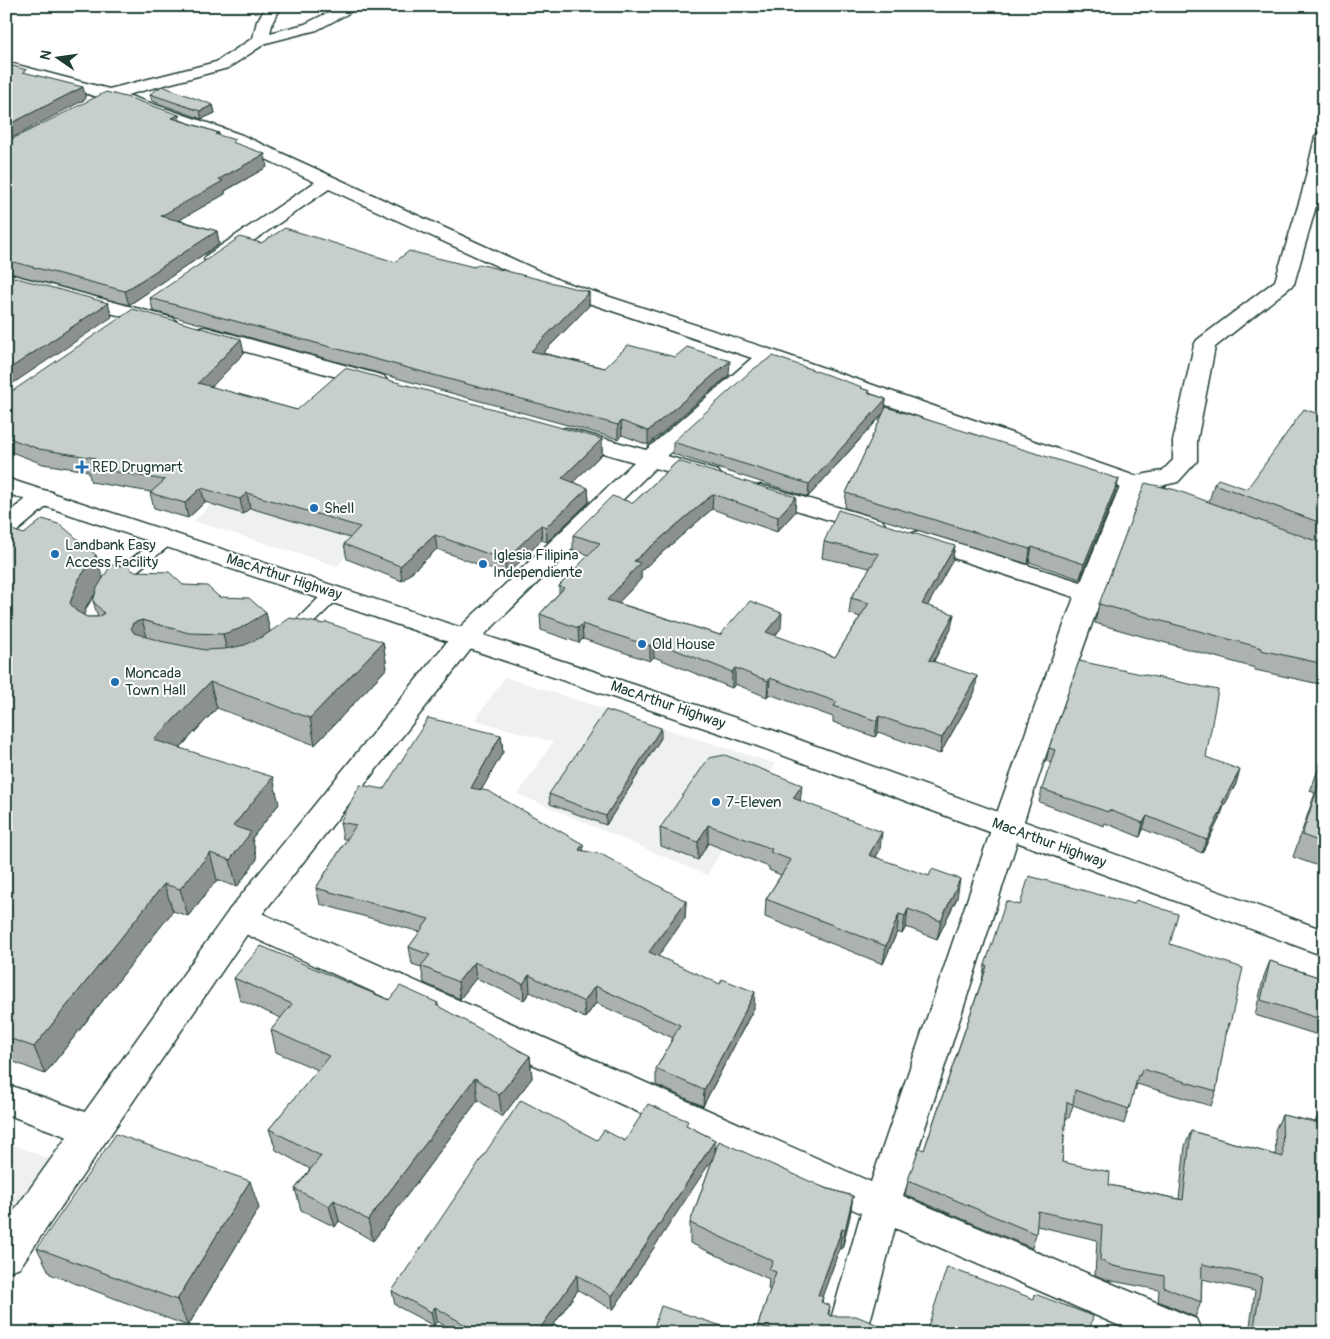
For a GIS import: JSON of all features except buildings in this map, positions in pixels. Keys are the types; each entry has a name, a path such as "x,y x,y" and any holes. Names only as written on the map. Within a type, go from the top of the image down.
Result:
{"main road":[{"path":"260,40 266,21 273,8"},
{"path":"89,105 112,94 222,65 260,40 311,27 344,10"},
{"path":"6,67 112,94 236,139 326,182 554,285 767,356 1134,484 1201,511"},
{"path":"1134,484 1170,477 1185,460 1185,441 1205,345 1284,284 1311,193 1324,137"},
{"path":"198,270 326,182"},
{"path":"6,279 392,386"},
{"path":"110,330 158,297"},
{"path":"6,1254 241,918 465,638 651,458 767,356"},
{"path":"546,429 651,458 1089,593"},
{"path":"847,1333 882,1205 1007,828 1089,593 1134,484"},
{"name":"MacArthur Highway","path":"6,485 762,737 1324,943"},
{"path":"6,528 43,497"},
{"path":"241,918 882,1205 1182,1333"},
{"path":"6,1099 92,1130"}],"lane":[{"path":"101,638 89,630 89,620 102,597 168,538"},
{"path":"277,646 291,636 334,594"}],"shaded area":[{"path":"281,436 418,476 337,566 194,521"},
{"path":"505,677 776,764 707,875 518,794 553,742 475,720"},
{"path":"6,1142 52,1160 6,1225"}],"place":[{"name":"RED Drugmart","path":"82,467"},
{"name":"Shell","path":"314,508"},
{"name":"Landbank Easy Access Facility","path":"55,554"},
{"name":"Iglesia Filipina Independiente","path":"483,564"},
{"name":"Old House","path":"642,644"},
{"name":"Moncada Town Hall","path":"115,682"},
{"name":"7-Eleven","path":"716,802"}]}
